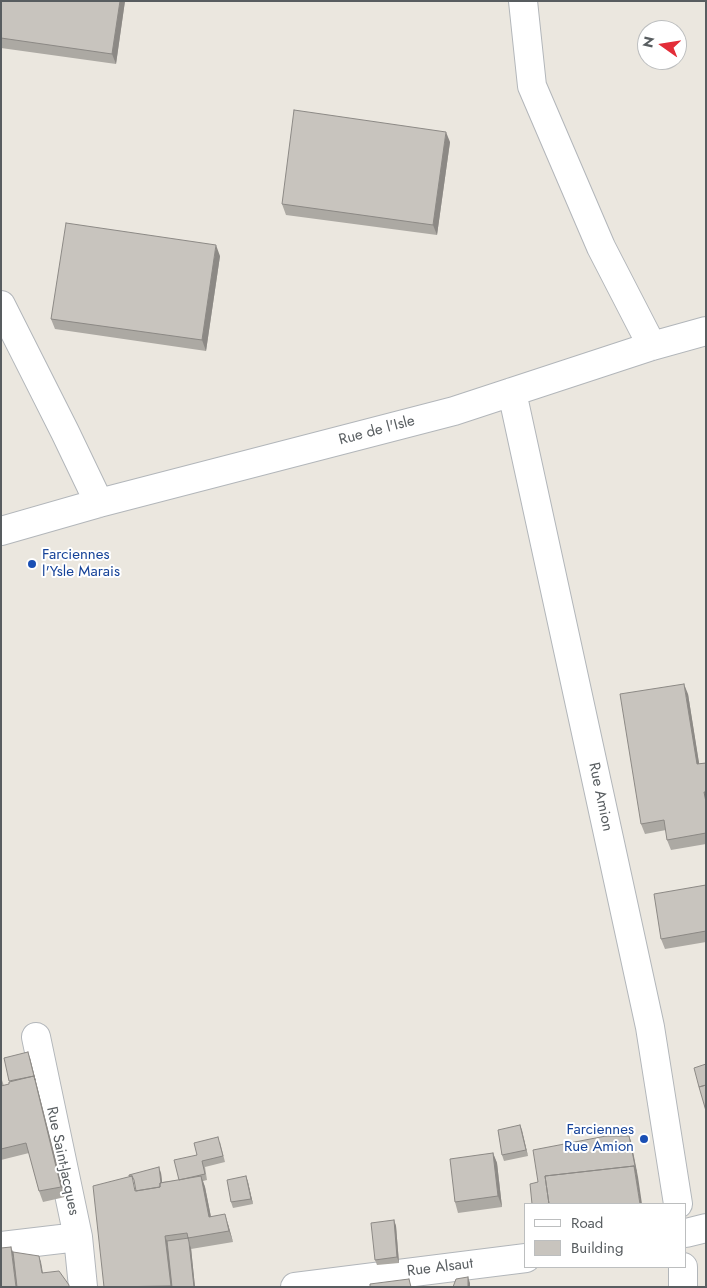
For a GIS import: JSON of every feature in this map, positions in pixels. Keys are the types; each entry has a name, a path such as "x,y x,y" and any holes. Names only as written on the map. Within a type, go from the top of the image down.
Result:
{"street":[{"path":"523,1 532,86 601,247 652,346"},
{"path":"1,305 65,432 98,503"},
{"name":"Rue de l'Isle","path":"1,532 98,503 454,411 652,346 706,331"},
{"name":"Rue Amion","path":"512,392 650,1027 678,1203"},
{"name":"Rue Saint-Jacques","path":"36,1037 78,1237 83,1287"},
{"path":"687,1233 706,1228"},
{"path":"1,1246 78,1237"},
{"name":"Rue Alsaut","path":"295,1287 524,1258"},
{"path":"683,1268 683,1287"}],"building":[{"path":"1,1 120,1 112,54 1,38"},
{"path":"294,110 446,132 433,225 282,204"},
{"path":"66,223 216,245 202,340 51,319"},
{"path":"684,684 697,764 706,763 706,792 704,792 706,802 706,833 667,840 664,820 641,824 620,694"},
{"path":"706,885 706,931 661,939 654,894"},
{"path":"28,1052 34,1076 9,1081 4,1058"},
{"path":"706,1064 706,1085 699,1087 694,1068"},
{"path":"34,1076 61,1187 39,1191 26,1143 1,1149 1,1086 9,1084 9,1082"},
{"path":"706,1085 706,1111 699,1087"},
{"path":"520,1125 526,1150 502,1155 498,1130"},
{"path":"606,1136 629,1136 636,1171 634,1166 545,1176 549,1203 532,1203 530,1184 538,1182 533,1150"},
{"path":"218,1137 223,1156 202,1161 205,1174 179,1180 174,1160 197,1155 194,1143"},
{"path":"493,1153 498,1196 455,1202 450,1159"},
{"path":"634,1166 640,1203 549,1203 545,1176"},
{"path":"159,1167 160,1187 136,1191 134,1180 129,1175"},
{"path":"132,1176 135,1191 160,1187 160,1183 201,1176 209,1217 225,1214 229,1231 188,1238 187,1233 165,1236 171,1286 104,1287 93,1186"},
{"path":"246,1176 251,1199 231,1202 227,1180"},
{"path":"394,1220 397,1257 375,1260 371,1223"},
{"path":"188,1238 194,1287 172,1287 167,1241"},
{"path":"11,1247 16,1287 1,1287 1,1248"},
{"path":"13,1252 39,1256 42,1273 59,1271 69,1287 17,1287"},
{"path":"468,1277 468,1287 453,1287 456,1279"},
{"path":"409,1279 411,1287 370,1287 370,1284"}],"place":[{"name":"Farciennes l'Ysle Marais","path":"32,564"},
{"name":"Farciennes Rue Amion","path":"644,1139"}]}
